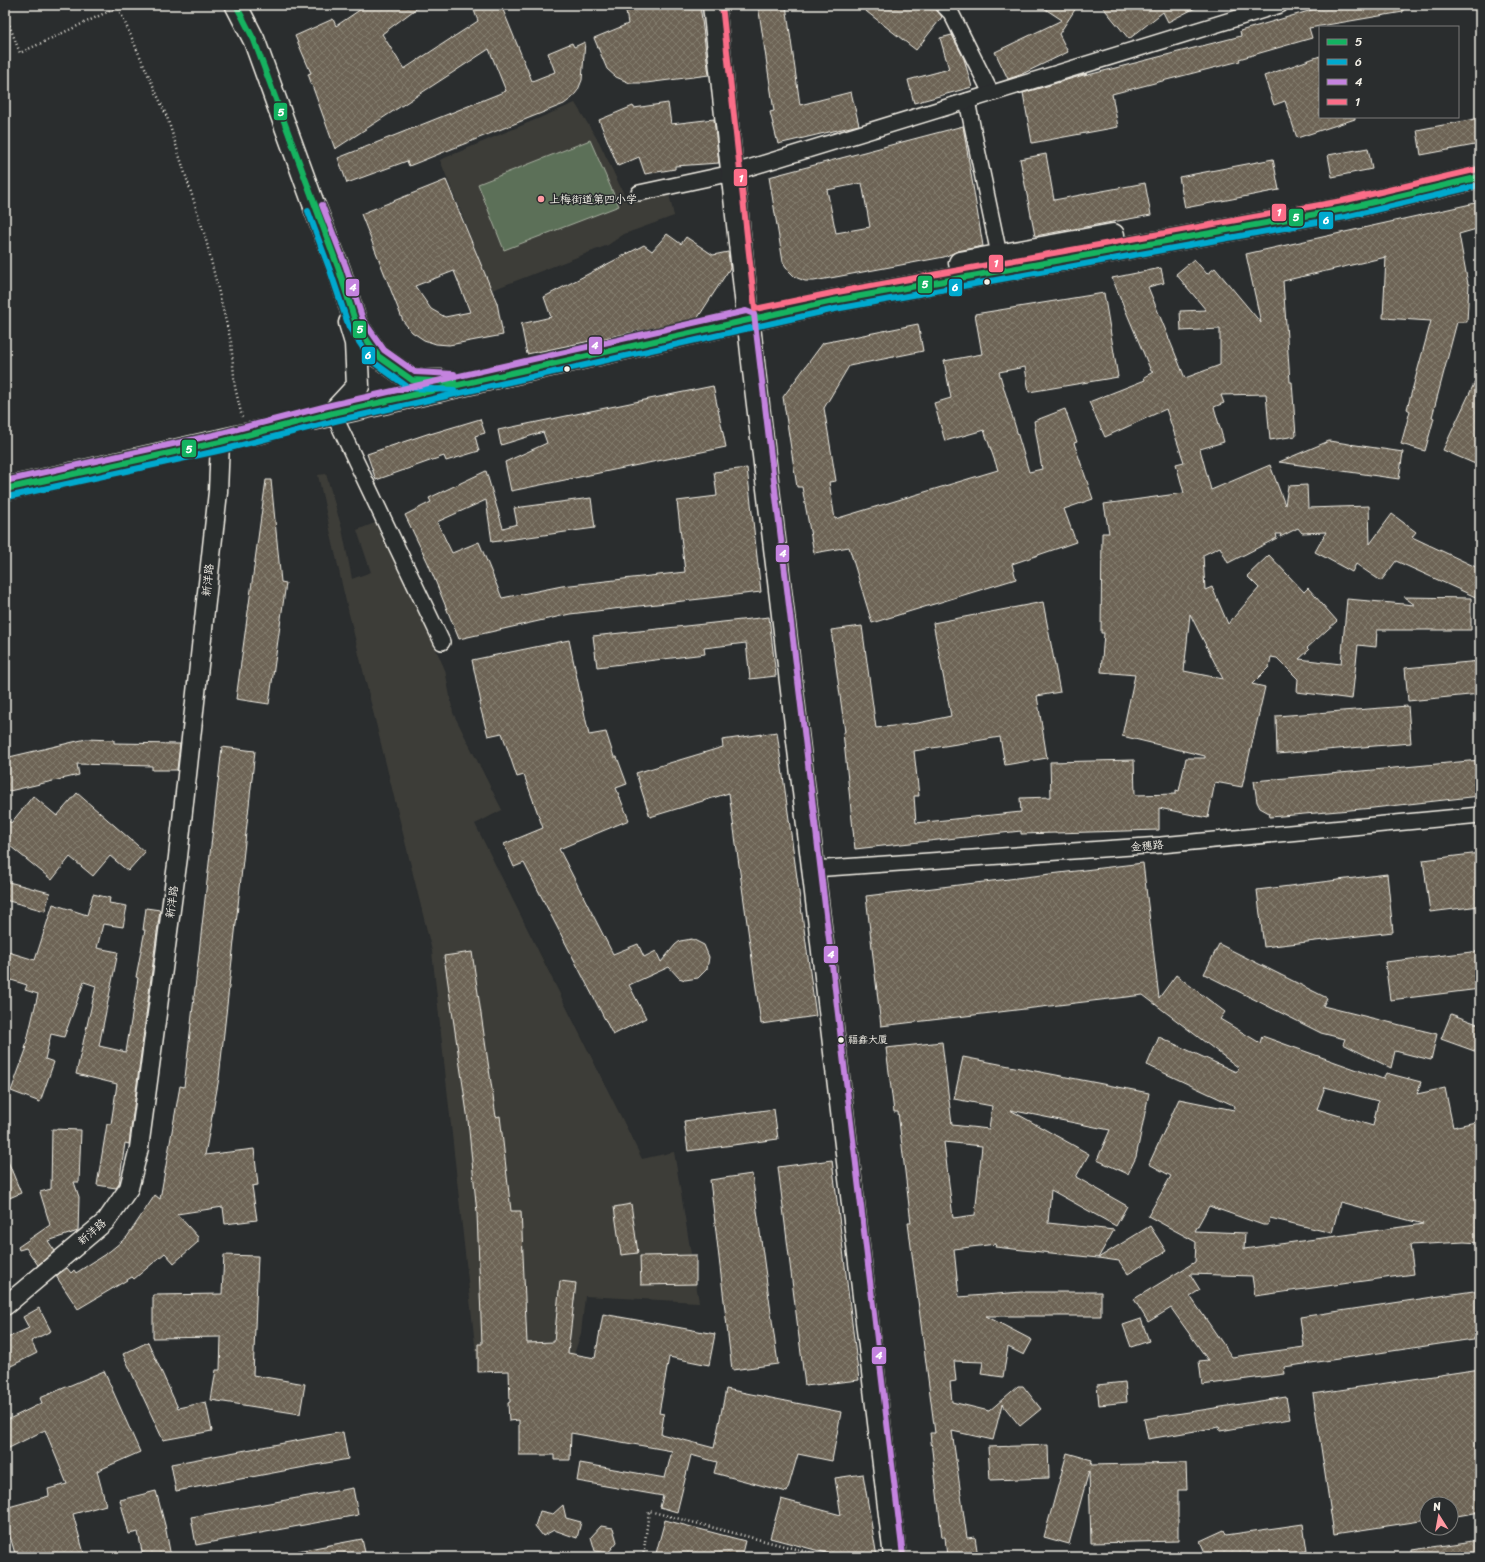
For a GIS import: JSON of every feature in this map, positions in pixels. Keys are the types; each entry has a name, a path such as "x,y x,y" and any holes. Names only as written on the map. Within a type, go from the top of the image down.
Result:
{"main road":[{"path":"236,5 254,40 314,208 339,270 356,324 378,356 412,380 470,382"},
{"path":"714,5 748,313 895,1557"},
{"path":"1343,202 1480,162"},
{"path":"312,419 470,382 748,313 832,301 1001,263 1480,177"},
{"path":"314,208 356,343 358,386 333,413"},
{"path":"5,489 264,432"}],"street":[{"path":"943,5 951,13 992,93"},
{"path":"638,193 732,173 1280,5"},
{"path":"967,101 1001,263"},
{"path":"333,413 442,642"},
{"name":"新洋路","path":"5,1306 106,1221 129,1188 139,1148 178,857 218,492 220,442"},
{"name":"金穗路","path":"813,869 1161,845 1480,815"}],"path":[{"path":"5,14 20,54 117,6 167,116 205,236 231,342 235,387 243,423"},
{"path":"643,1557 650,1511 827,1557"}],"shaded area":[{"name":"上梅街道第四小学","path":"575,103 599,142 628,203 669,194 674,216 624,234 608,245 492,290 440,160"},
{"path":"326,474 342,529 352,579 371,572 357,530 375,523 412,595 445,670 453,713 502,810 475,824 642,1159 674,1152 699,1302 585,1296 581,1333 570,1366 478,1372 432,951 344,593 318,475"}],"green space":[{"path":"590,140 619,206 504,250 478,184"}],"building":[{"path":"367,5 421,5 382,34 404,69 478,21 472,5 501,5 532,81 555,72 548,53 572,43 574,47 585,42 582,80 578,90 572,98 564,104 409,166 407,161 347,183 338,158 506,91 489,49 335,149 308,74 311,73 295,36 333,19 336,26"},
{"path":"625,5 700,5 709,75 646,83 630,83 616,77 607,69 594,38 628,24"},
{"path":"758,5 786,5 800,105 851,92 859,125 778,144 770,112 774,111"},
{"path":"858,5 933,5 942,17 916,50"},
{"path":"1039,5 1078,5 1059,34 1068,52 1020,75 1008,79 995,52 1062,20"},
{"path":"1101,5 1201,5 1168,22 1163,12 1129,39"},
{"path":"1319,5 1403,5 1403,12 1309,28 1312,38 1239,59 1240,61 1112,94 1118,127 1032,143 1023,93 1087,74 1084,76 1241,36 1240,31 1319,8"},
{"path":"952,35 964,59 972,87 914,103 908,80 949,69 940,38"},
{"path":"1319,56 1319,118 1355,119 1297,138 1285,101 1274,105 1264,76"},
{"path":"668,103 671,124 714,119 719,163 675,166 675,169 645,174 639,157 618,166 599,120 633,106 634,108"},
{"path":"1480,118 1480,144 1421,155 1417,130"},
{"path":"963,126 983,246 958,251 944,257 814,281 805,281 795,277 783,262 769,177","holes":["862,183 870,227 836,233 827,190"]},
{"path":"1368,148 1372,169 1332,177 1328,155"},
{"path":"1046,154 1054,200 1145,183 1151,215 1035,236 1020,159"},
{"path":"1273,159 1279,190 1185,208 1179,177"},
{"path":"446,180 497,303 503,335 449,345 436,344 424,340 412,332 403,321 361,214","holes":["454,271 470,312 445,317 431,309 415,286"]},
{"path":"1480,202 1480,228 1459,234 1469,284 1467,322 1457,322 1432,417 1434,418 1425,451 1401,444 1410,411 1407,409 1431,321 1383,318 1386,257 1283,281 1290,382 1292,382 1296,436 1270,440 1266,394 1221,395 1224,403 1214,407 1224,442 1200,449 1211,490 1270,465 1285,505 1288,486 1307,485 1308,508 1369,506 1370,544 1392,514 1416,532 1412,537 1480,569 1480,599 1396,561 1381,581 1356,564 1352,572 1315,552 1326,532 1302,533 1298,528 1280,537 1281,534 1276,534 1277,538 1228,563 1220,547 1203,555 1205,590 1212,587 1228,624 1259,588 1247,576 1269,555 1304,592 1308,588 1337,621 1307,648 1309,650 1299,659 1341,664 1347,599 1415,605 1404,597 1471,598 1471,630 1377,630 1376,647 1358,645 1352,699 1297,692 1298,679 1277,658 1271,657 1269,667 1252,684 1265,687 1242,787 1215,782 1208,818 1159,808 1159,830 1021,834 1021,831 855,849 843,732 845,732 831,630 862,626 876,728 918,723 951,716 933,623 1043,602 1060,692 1037,696 1047,758 1005,765 1000,737 914,751 919,796 914,796 916,823 1021,812 1020,798 1051,797 1050,762 1134,760 1135,795 1176,794 1176,790 1179,791 1186,758 1205,758 1205,756 1122,736 1135,675 1101,672 1104,633 1101,633 1102,533 1109,533 1104,504 1184,493 1176,464 1184,462 1166,409 1105,437 1089,402 1145,380 1144,377 1153,372 1151,371 1112,278 1161,268 1164,283 1148,287 1185,378 1220,365 1220,329 1181,331 1180,311 1206,310 1176,274 1194,259 1207,274 1215,268 1261,323 1246,254","holes":["1190,614 1223,679 1184,671"]},
{"path":"667,234 681,244 686,237 713,255 728,252 730,268 697,319 527,354 521,324 551,317 544,297 644,245 652,251"},
{"path":"1104,293 1118,377 1029,392 1025,367 999,372 1029,472 1042,469 1034,421 1065,409 1077,442 1074,443 1093,499 1064,509 1076,542 1012,564 1016,579 872,623 849,547 814,553 802,487 797,487 783,397 823,343 918,324 923,351 849,366 824,408 836,481 829,482 835,519 998,470 984,430 945,441 934,403 951,398 944,361 982,354 975,314"},
{"path":"1480,371 1480,466 1443,450"},
{"path":"713,386 726,447 511,491 505,462 547,443 543,432 501,445 498,430"},
{"path":"480,419 485,433 475,436 479,451 446,461 444,456 376,480 367,454 430,433"},
{"path":"1329,441 1403,452 1399,479 1279,462"},
{"path":"747,468 761,592 570,614 459,639 428,563 405,515 431,502 429,498 486,471 503,528 517,524 514,508 591,498 595,528 492,542 486,500 437,522 452,553 479,542 502,598 562,586 685,572 677,501 717,496 714,472"},
{"path":"266,480 271,480 281,582 286,583 269,704 236,699"},
{"path":"769,617 776,676 750,679 746,643 704,648 705,654 597,667 593,636"},
{"path":"569,640 589,735 606,732 614,757 617,757 627,784 616,788 629,820 559,849 613,954 638,944 644,957 656,951 661,962 680,941 692,939 704,945 709,957 707,969 698,978 685,980 679,978 669,967 629,985 646,1018 613,1035 524,863 514,867 504,844 543,828 524,775 517,777 502,733 488,736 479,703 481,703 472,660"},
{"path":"1480,661 1480,694 1408,701 1405,668"},
{"path":"1408,706 1411,743 1277,754 1276,716"},
{"path":"777,732 816,1016 761,1024 729,793 650,817 636,773 723,747 722,740"},
{"path":"86,739 114,740 114,743 180,744 177,770 152,770 152,766 77,764 79,775 5,792 5,758"},
{"path":"222,747 255,751 219,1078 205,1155 254,1149 258,1185 252,1186 257,1220 225,1224 223,1207 177,1214 198,1237 198,1242 174,1263 165,1253 134,1279 132,1277 78,1309 56,1276 67,1268 71,1273 74,1270 76,1273 110,1251 127,1237 155,1195 160,1199 180,1086 184,1087"},
{"path":"1480,760 1480,796 1373,808 1270,817 1269,813 1260,808 1257,802 1254,781"},
{"path":"77,793 145,852 128,871 110,856 93,876 70,857 52,880 5,842 5,818 11,823 33,796 57,816"},
{"path":"1480,853 1480,906 1430,912 1423,860"},
{"path":"1143,863 1159,998 1176,975 1225,1012 1220,1019 1260,1043 1262,1036 1383,1079 1386,1073 1421,1082 1417,1094 1445,1088 1453,1127 1480,1121 1480,1243 1464,1242 1410,1245 1414,1274 1255,1296 1252,1276 1190,1274 1200,1290 1190,1296 1232,1357 1304,1347 1300,1317 1480,1290 1480,1338 1284,1367 1285,1374 1202,1385 1199,1361 1208,1360 1171,1308 1148,1322 1134,1299 1195,1262 1196,1242 1148,1216 1171,1176 1149,1164 1179,1099 1234,1110 1235,1106 1147,1065 1159,1037 1236,1072 1239,1068 1143,995 881,1026 866,896","holes":["1325,1087 1378,1101 1373,1126 1317,1109","1340,1202 1423,1224 1244,1249 1245,1233 1195,1231 1209,1206 1263,1225 1268,1225 1270,1218 1332,1233"]},
{"path":"1387,874 1393,932 1264,947 1257,890"},
{"path":"5,881 50,893 45,911 5,900"},
{"path":"93,894 110,898 109,903 127,906 123,927 103,924 97,948 118,952 99,1046 126,1052 138,978 136,977 145,930 143,930 146,908 160,910 129,1144 125,1143 119,1184 116,1188 97,1185 107,1124 111,1124 117,1084 76,1074 96,986 84,982 64,1037 51,1034 45,1059 54,1062 40,1102 11,1091 27,1047 25,1049 38,994 25,990 27,985 5,978 5,951 35,960 53,904 87,915"},
{"path":"1219,944 1327,998 1323,1006 1437,1034 1431,1060 1395,1051 1391,1068 1343,1044 1345,1039 1321,1033 1204,974"},
{"path":"1480,951 1480,989 1390,1000 1385,962"},
{"path":"472,952 496,1117 500,1116 511,1211 521,1211 527,1343 554,1342 560,1281 576,1283 568,1353 595,1358 603,1314 715,1334 709,1365 669,1357 659,1413 664,1414 661,1434 714,1448 726,1389 841,1412 832,1461 798,1454 787,1492 714,1473 717,1462 691,1455 677,1512 660,1507 663,1496 577,1481 580,1463 665,1478 672,1451 571,1433 570,1460 554,1460 554,1455 519,1455 519,1420 509,1421 509,1371 478,1372 478,1344 482,1344 477,1213 468,1120 444,956"},
{"path":"1451,1014 1480,1025 1480,1053 1441,1039"},
{"path":"942,1042 952,1125 989,1129 992,1106 954,1099 963,1057 1149,1093 1136,1157 1128,1174 1097,1160 1110,1130 1010,1110 1089,1154 1076,1177 1127,1206 1116,1226 1051,1190 1048,1223 1114,1230 1098,1258 995,1247 996,1244 954,1249 959,1297 1022,1292 1101,1292 1101,1316 986,1316 1032,1340 1024,1355 1008,1347 1003,1377 981,1374 983,1362 954,1361 956,1381 950,1382 952,1402 989,1411 1018,1386 1023,1386 1041,1409 1020,1426 1002,1404 993,1440 952,1431 967,1538 975,1537 978,1557 947,1557 945,1537 942,1537 930,1433 935,1433 908,1223 911,1223 898,1112 894,1112 886,1048","holes":["944,1142 982,1146 975,1215 953,1218"]},
{"path":"774,1109 778,1139 688,1151 684,1121"},
{"path":"52,1129 81,1130 79,1182 74,1182 79,1197 78,1231 48,1241 55,1251 38,1265 26,1248 19,1250 18,1247 50,1225 40,1192 51,1189"},
{"path":"5,1154 21,1193 5,1200"},
{"path":"832,1160 859,1380 805,1386 778,1167"},
{"path":"752,1174 778,1364 732,1370 710,1180"},
{"path":"631,1204 638,1253 621,1255 614,1207"},
{"path":"1150,1226 1166,1251 1128,1274 1119,1261 1098,1258"},
{"path":"224,1255 258,1256 253,1375 305,1384 300,1414 211,1400 216,1370 220,1370 221,1337 153,1338 153,1295 222,1294"},
{"path":"696,1255 696,1284 641,1285 640,1256"},
{"path":"39,1308 51,1331 31,1341 37,1353 5,1369 5,1339 29,1328 23,1317"},
{"path":"1141,1319 1149,1341 1131,1347 1123,1325"},
{"path":"148,1342 178,1408 206,1402 212,1431 163,1440 123,1354"},
{"path":"1480,1369 1480,1512 1459,1516 1459,1496 1419,1496 1419,1521 1334,1534 1313,1394"},
{"path":"104,1371 140,1452 97,1471 106,1505 73,1514 85,1557 16,1557 5,1519 5,1508 49,1496 48,1489 67,1484 45,1430 5,1450 5,1421 42,1403 40,1398"},
{"path":"1125,1382 1127,1402 1099,1405 1097,1385"},
{"path":"1286,1397 1290,1419 1220,1431 1219,1427 1148,1439 1144,1419"},
{"path":"343,1432 348,1459 176,1491 171,1464"},
{"path":"1048,1445 1049,1478 990,1480 988,1447"},
{"path":"1067,1453 1092,1460 1091,1465 1186,1463 1187,1490 1178,1490 1178,1541 1091,1543 1089,1471 1069,1544 1044,1537"},
{"path":"863,1474 877,1557 842,1557 770,1538 781,1499 841,1515 835,1478"},
{"path":"353,1488 358,1515 196,1545 191,1517"},
{"path":"156,1491 165,1525 171,1557 143,1557 138,1532 129,1534 120,1500"},
{"path":"563,1505 566,1518 581,1522 577,1538 554,1530 543,1536 535,1526 540,1511 553,1514"},
{"path":"665,1520 745,1541 741,1557 655,1557"},
{"path":"1303,1524 1307,1551 1264,1557 1207,1557 1200,1541 1224,1530 1226,1535"},
{"path":"601,1526 613,1528 617,1542 608,1553 595,1551 591,1537"},
{"path":"362,1539 366,1557 298,1557 298,1551"},
{"path":"1480,1540 1480,1557 1412,1557 1412,1550"}],"tunnel":[{"path":"264,431 312,419"}],"transit line":[{"name":"5","path":"236,5 254,40 339,270 356,324 378,356 412,380 454,382"},
{"name":"1","path":"722,5 755,309 832,293 1342,201 1478,169"},
{"name":"5","path":"5,489 220,442 333,413 833,301 1344,209 1480,177"},
{"name":"6","path":"7,497 222,450 335,421 835,309 1345,217 1480,185"},
{"name":"4","path":"322,205 346,267 363,320 384,350 415,372 454,374"},
{"name":"6","path":"308,211 349,327 372,361 409,388 454,390"},
{"name":"4","path":"5,481 218,434 331,405 746,311 754,314 903,1556"}],"place":[{"name":"上梅街道第四小学","path":"541,199"},
{"name":"福鑫大厦","path":"841,1040"}]}
